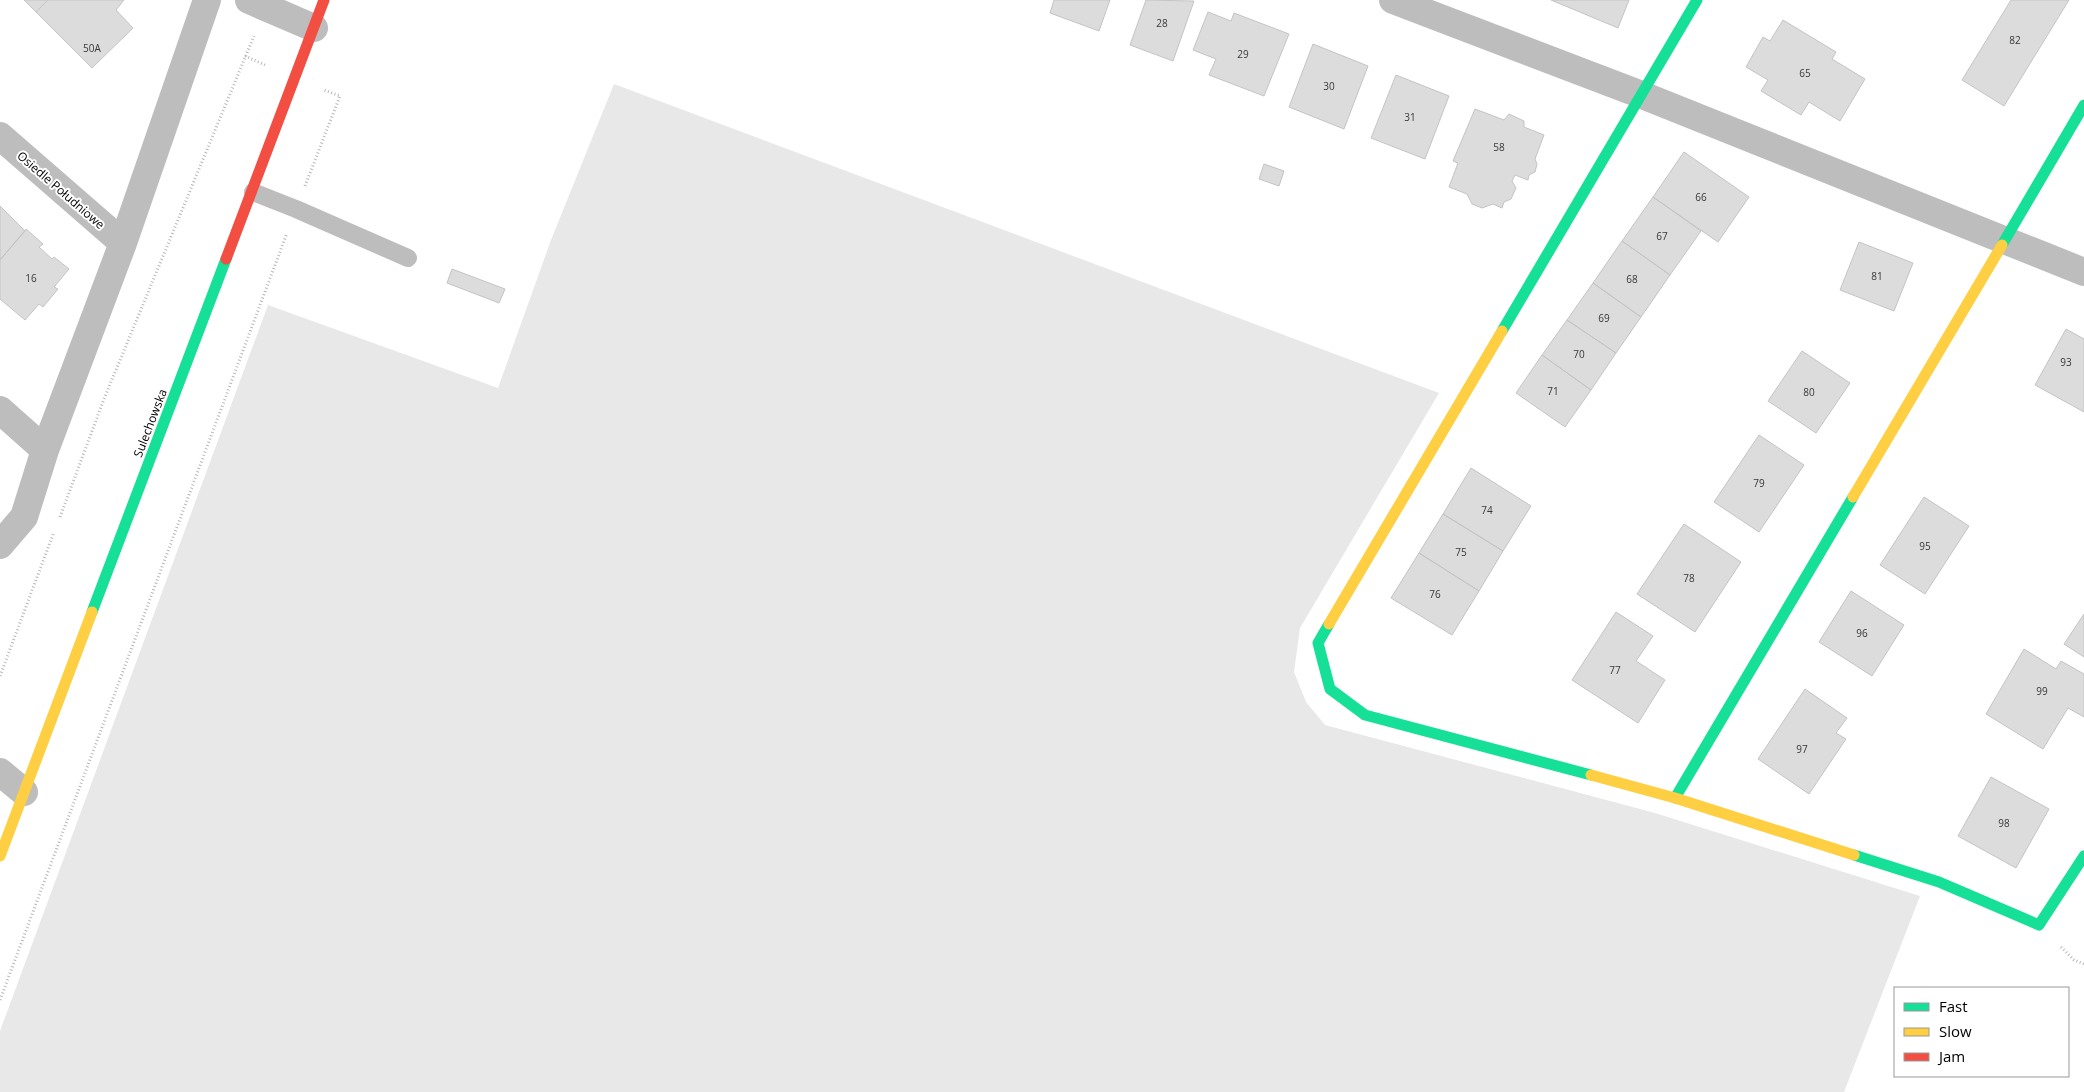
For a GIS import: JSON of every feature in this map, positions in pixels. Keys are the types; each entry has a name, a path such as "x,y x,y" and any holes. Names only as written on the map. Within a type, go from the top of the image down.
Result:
{"street":[{"path":"0,545 24,517 45,450 123,243 207,0"},
{"name":"Sulechowska","path":"0,856 253,192 324,0"},
{"path":"1393,0 1642,94 2084,272"},
{"path":"1697,0 1318,643 1330,689 1365,715 1675,798 1939,882 2039,925 2084,856"},
{"path":"258,4 314,28"},
{"path":"1675,798 2084,104"},
{"name":"Osiedle Południowe","path":"0,136 123,243"},
{"path":"0,410 45,450"},
{"path":"0,772 24,792"}],"lane":[{"path":"253,192 408,258"}],"path":[{"path":"59,520 104,399 245,56 258,4"},
{"path":"0,1000 340,96 295,79 245,56"},
{"path":"0,676 55,529"}],"shaded area":[{"path":"614,84 1439,393 1300,628 1294,672 1306,702 1325,725 1655,813 1920,896 1844,1092 0,1092 0,1031 268,305 498,388 551,240"}],"building":[{"path":"24,0 48,0 36,12"},
{"path":"48,0 124,0 116,10 133,28 92,68 36,12"},
{"path":"1054,0 1110,0 1099,31 1050,13"},
{"path":"1146,0 1194,1 1173,61 1130,45"},
{"path":"1551,0 1629,0 1618,28"},
{"path":"2011,0 2069,0 2004,106 1962,80"},
{"path":"1208,12 1231,21 1234,13 1289,34 1264,96 1209,75 1216,59 1193,50"},
{"path":"1783,20 1836,52 1832,59 1865,79 1840,121 1809,102 1801,115 1761,91 1768,80 1746,67 1763,37 1770,41"},
{"path":"1313,44 1368,66 1344,129 1289,107"},
{"path":"1396,75 1449,96 1425,159 1371,138"},
{"path":"1475,109 1504,120 1509,114 1524,121 1524,127 1544,135 1535,159 1537,164 1535,172 1529,175 1528,180 1515,175 1512,181 1516,188 1511,199 1504,202 1502,208 1493,204 1482,208 1472,204 1467,194 1449,187 1458,163 1453,161"},
{"path":"1684,152 1749,197 1718,242 1653,197"},
{"path":"1264,164 1284,171 1279,186 1259,179"},
{"path":"1653,197 1701,231 1670,275 1622,241"},
{"path":"0,206 25,231 0,260"},
{"path":"26,229 43,244 39,247 52,259 54,257 69,269 54,287 58,289 43,307 39,304 25,320 0,299 0,260"},
{"path":"1622,241 1670,275 1641,317 1593,283"},
{"path":"1859,242 1913,263 1894,311 1840,290"},
{"path":"452,269 505,289 499,303 447,283"},
{"path":"1593,283 1641,317 1616,353 1567,320"},
{"path":"1567,320 1616,353 1591,390 1542,355"},
{"path":"2066,329 2084,339 2084,412 2035,385"},
{"path":"1802,351 1850,383 1816,433 1768,401"},
{"path":"1542,355 1591,390 1565,427 1516,393"},
{"path":"1759,435 1804,465 1759,532 1714,502"},
{"path":"1471,468 1531,506 1503,551 1443,514"},
{"path":"1924,497 1969,526 1925,594 1880,565"},
{"path":"1443,514 1503,551 1479,591 1419,553"},
{"path":"1684,524 1741,562 1695,632 1637,594"},
{"path":"1419,553 1479,591 1452,635 1391,598"},
{"path":"1851,591 1904,625 1872,676 1819,642"},
{"path":"1616,612 1653,636 1636,661 1665,680 1638,723 1572,680"},
{"path":"2084,614 2084,657 2064,644"},
{"path":"2024,649 2056,669 2061,661 2084,674 2084,717 2068,708 2043,749 1986,714"},
{"path":"1805,689 1847,718 1836,733 1846,739 1809,794 1758,759"},
{"path":"1991,777 2049,809 2016,868 1958,836"}],"traffic: fast":[{"path":"1502,331 1697,0"},
{"path":"2002,245 2084,105"},
{"path":"92,612 226,259"},
{"path":"1675,798 1853,497"},
{"path":"1329,624 1318,643 1330,689 1365,715 1591,775"},
{"path":"1854,855 1939,882 2039,925 2084,856"}],"traffic: slow":[{"path":"1853,497 2002,245"},
{"path":"1329,624 1502,331"},
{"path":"0,856 92,612"},
{"path":"1591,775 1675,798 1854,855"}],"traffic: jam":[{"path":"226,259 324,0"}]}
